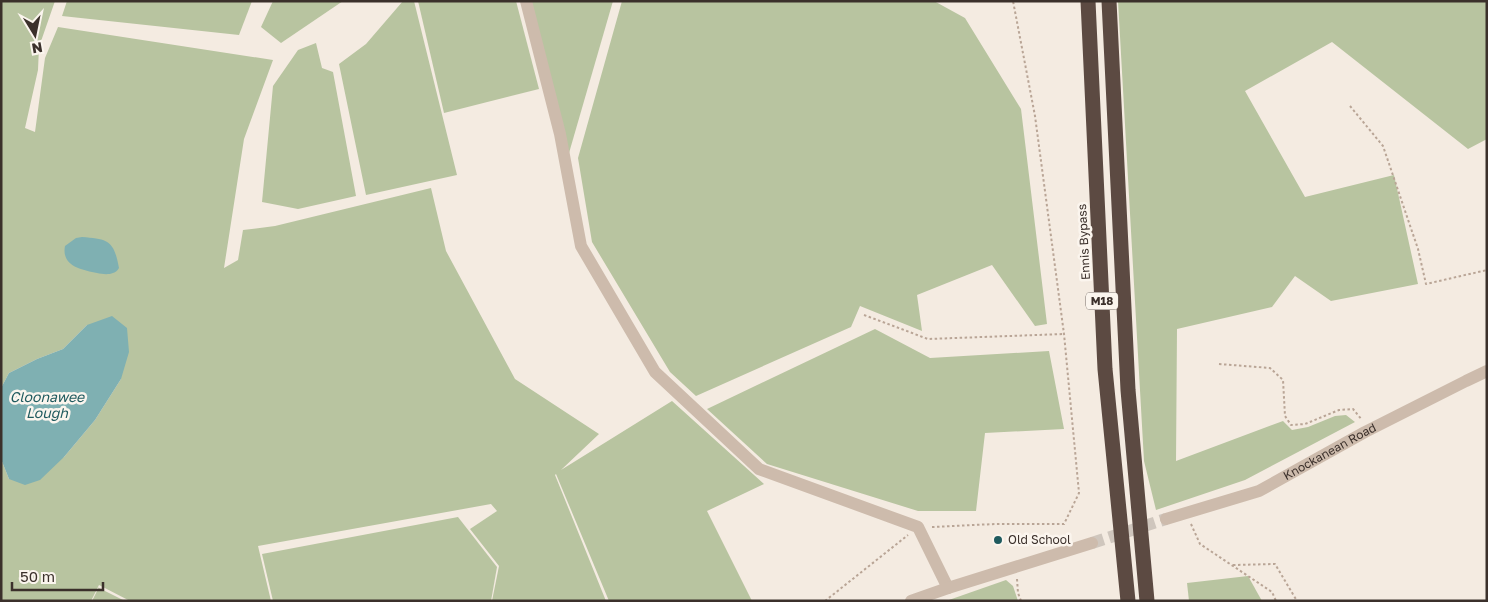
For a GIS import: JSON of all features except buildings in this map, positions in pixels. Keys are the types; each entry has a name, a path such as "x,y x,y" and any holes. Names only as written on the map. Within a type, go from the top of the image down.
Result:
{"highway":[{"name":"Ennis Bypass","path":"1088,1 1105,369 1128,601"},
{"name":"M18","path":"1109,1 1128,390 1148,601"}],"street":[{"path":"526,1 560,134 581,246 655,372 759,469 918,527 948,588"},
{"name":"Knockanean Road","path":"1166,519 1259,491 1370,430 1487,372"},
{"path":"911,601 1092,543"}],"path":[{"path":"825,601 918,527 1064,524 1079,493 1064,334 1035,116 1014,1"},
{"path":"1350,106 1383,146 1418,249 1426,284 1487,270"},
{"path":"864,315 928,340 1064,334"},
{"path":"1219,364 1270,368 1283,380 1285,416 1291,425 1305,424 1339,410 1353,410 1370,430"},
{"path":"1185,513 1200,544 1272,592 1276,601"},
{"path":"1231,565 1275,564 1297,601"},
{"path":"1016,567 1018,593 1021,601"}],"green space":[{"path":"1,1 55,1 39,47 38,70 25,128 35,132 45,58 58,27 273,60 244,139 224,268 238,260 243,230 275,226 431,188 446,251 515,379 599,434 561,470 672,401 764,484 707,511 752,601 609,601 556,474 606,601 492,601 499,566 470,529 497,511 491,504 258,546 271,601 130,601 99,585 91,601 1,601 1,459 9,479 64,457 95,420 121,379 87,325 63,349 9,373 1,388"},
{"path":"67,1 252,1 239,35 62,16"},
{"path":"273,1 343,1 281,43 261,27"},
{"path":"403,1 414,1 457,175 366,195 339,64 366,44"},
{"path":"418,1 516,1 539,89 444,113"},
{"path":"531,1 613,1 569,153"},
{"path":"622,1 934,1 965,18 1021,109 1047,324 1035,326 992,265 917,295 922,331 860,306 851,327 696,396 670,372 592,242 578,158"},
{"path":"1118,1 1487,1 1487,139 1468,149 1332,42 1245,91 1305,197 1394,175 1418,284 1331,301 1295,276 1272,307 1177,329 1176,461 1283,421 1292,430 1308,427 1335,416 1346,415 1355,422 1245,480 1156,510 1144,461"},
{"path":"316,43 322,68 333,72 356,196 298,209 262,202 273,86 298,50"},
{"path":"875,329 930,358 1049,351 1064,429 985,433 976,511 918,511 767,464 707,409"},
{"path":"458,517 497,567 491,601 273,601 262,554"},
{"path":"1248,576 1262,601 1189,601 1187,583"},
{"path":"1006,580 1013,586 1018,601 946,601"},
{"path":"99,588 125,601 92,601"}],"water":[{"path":"76,238 98,239 109,243 117,259 119,268 117,271 109,274 99,273 79,268 69,263 66,258 65,246"},
{"name":"Cloonawee Lough","path":"112,316 127,328 129,352 121,379 95,420 64,457 40,480 25,485 9,479 1,459 1,388 9,373 63,349 87,325"}],"tunnel":[{"path":"1092,543 1166,519"}],"place":[{"name":"Old School","path":"998,540"}]}
